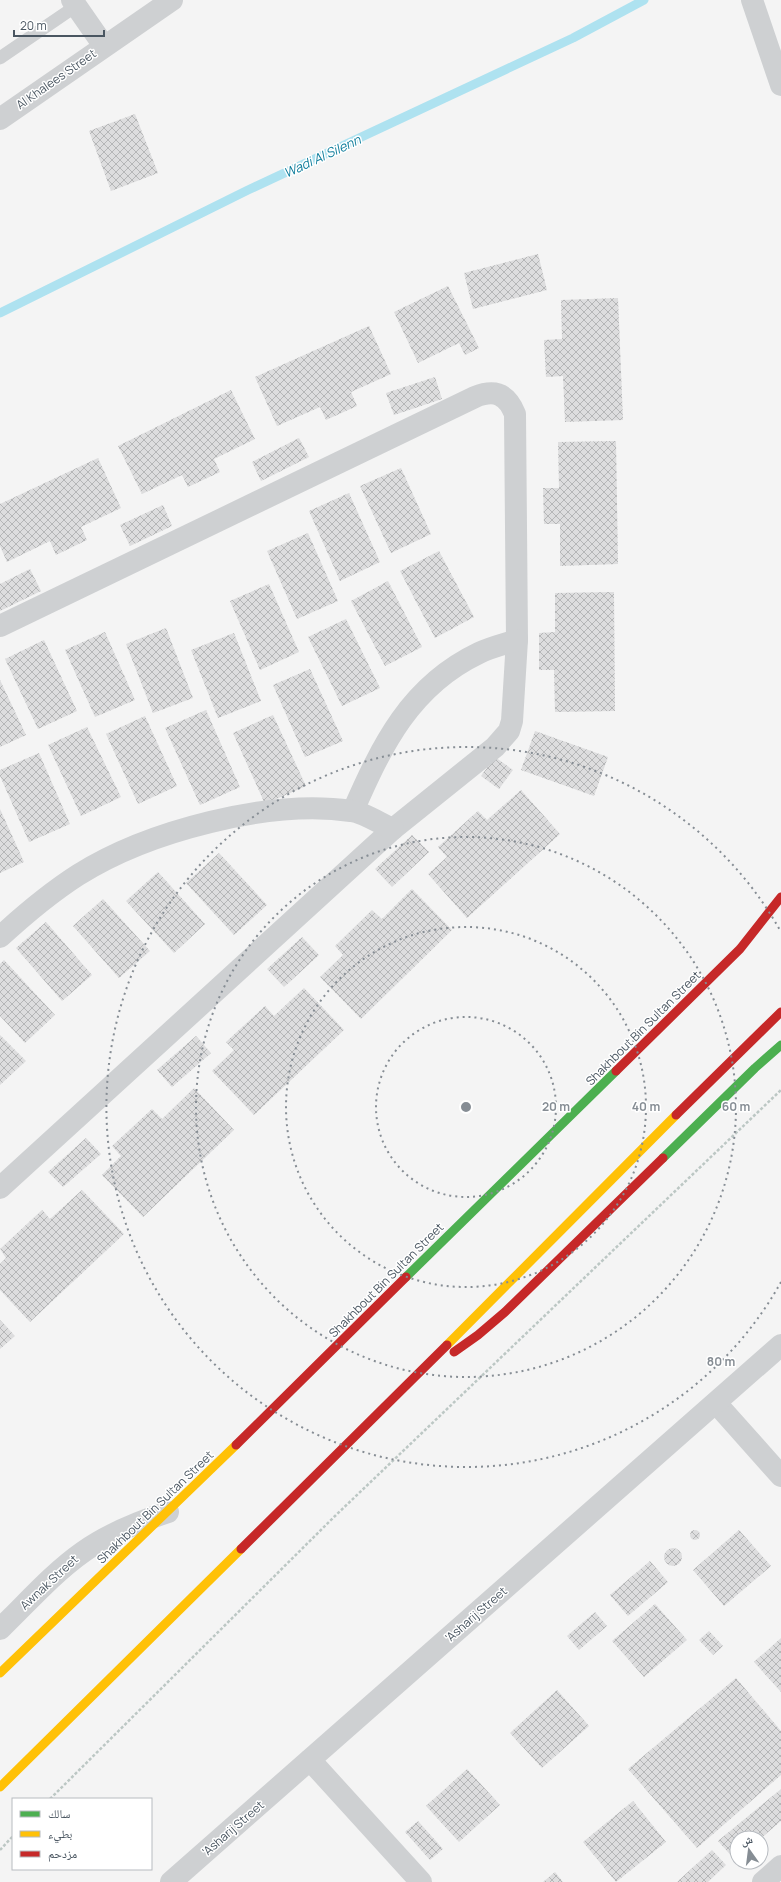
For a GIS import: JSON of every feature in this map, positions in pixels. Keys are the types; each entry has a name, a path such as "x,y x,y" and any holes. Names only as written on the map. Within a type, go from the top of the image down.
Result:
{"main road":[{"name":"Shakhbout Bin Sultan Street","path":"0,1673 168,1512 740,949 781,897"},
{"path":"0,1787 419,1373 602,1188 781,1012"},
{"path":"419,1373 478,1335 505,1312 750,1073 781,1045"}],"street":[{"name":"Al Khalees Street","path":"0,119 172,0"},
{"path":"752,0 781,84"},
{"path":"74,3 104,46"},
{"path":"0,626 484,393 495,393 504,397 511,405 515,414 517,640 512,721 509,731 495,747 393,829 0,1188"},
{"path":"353,811 385,743 409,707 442,676 479,653 517,640"},
{"path":"0,937 33,906 79,874 129,849 182,830 237,817 298,808 353,811 393,829"},
{"name":"'Asharij Street","path":"171,1882 781,1345"},
{"path":"716,1403 781,1476"},
{"name":"Awnak Street","path":"0,1629 58,1571 83,1552 110,1535 138,1522 168,1512"},
{"path":"310,1760 421,1882"},
{"path":"763,1882 781,1866"}],"lane":[{"path":"0,58 74,3"}],"path":[{"path":"51,1798 336,1516 781,1090"},
{"path":"0,1850 12,1837"}],"building":[{"path":"135,114 158,173 111,191 89,131"},
{"path":"538,254 547,290 473,309 464,273"},
{"path":"448,286 479,348 465,355 459,343 418,363 394,312"},
{"path":"618,298 623,420 565,422 563,376 546,377 544,340 562,339 561,300"},
{"path":"369,326 391,374 351,392 357,406 326,420 320,407 277,426 255,377"},
{"path":"435,377 442,399 394,415 386,393"},
{"path":"231,390 255,439 214,459 220,472 188,487 182,475 142,494 118,446"},
{"path":"299,438 309,457 261,481 252,462"},
{"path":"616,441 618,564 560,566 560,524 544,524 543,488 559,488 558,442"},
{"path":"98,458 121,508 81,527 87,540 56,555 50,541 7,562 0,546 0,504"},
{"path":"401,468 431,534 391,553 360,486"},
{"path":"349,493 380,562 340,581 309,511"},
{"path":"163,505 172,526 130,546 120,525"},
{"path":"308,533 338,601 297,619 267,551"},
{"path":"439,551 474,617 435,638 400,571"},
{"path":"30,569 41,591 0,611 0,584"},
{"path":"388,581 422,647 385,666 351,601"},
{"path":"269,584 299,652 260,670 230,601"},
{"path":"614,592 615,711 555,712 554,670 539,670 539,633 555,632 555,593"},
{"path":"346,619 380,688 342,706 308,637"},
{"path":"166,628 193,698 153,713 126,644"},
{"path":"105,632 135,700 95,717 65,650"},
{"path":"234,633 261,701 218,718 191,650"},
{"path":"44,640 77,711 38,729 5,659"},
{"path":"310,669 343,741 305,757 273,685"},
{"path":"0,680 26,735 0,747"},
{"path":"206,710 240,787 200,805 165,728"},
{"path":"273,715 306,786 265,804 233,733"},
{"path":"145,716 177,786 138,804 106,734"},
{"path":"87,727 121,797 81,816 48,745"},
{"path":"535,731 608,757 594,796 521,770"},
{"path":"39,753 70,824 29,842 0,776 0,770"},
{"path":"495,757 513,770 499,789 481,776"},
{"path":"521,790 560,834 467,918 428,874 447,857 438,847 478,811 487,820"},
{"path":"0,809 24,862 0,873"},
{"path":"412,835 429,852 392,887 375,869"},
{"path":"219,853 267,905 234,935 186,883"},
{"path":"158,872 205,924 174,953 126,901"},
{"path":"412,889 452,930 361,1019 320,977 343,955 335,946 372,910 382,919"},
{"path":"103,899 150,951 119,978 73,926"},
{"path":"46,922 92,975 62,1001 16,948"},
{"path":"302,937 319,955 284,987 267,969"},
{"path":"4,960 55,1015 25,1043 0,1016 0,964"},
{"path":"304,988 344,1030 254,1115 212,1071 234,1050 226,1042 265,1006 274,1016"},
{"path":"0,1035 26,1061 0,1085"},
{"path":"196,1036 211,1053 172,1087 157,1070"},
{"path":"194,1088 234,1130 143,1217 102,1175 121,1156 112,1146 152,1109 162,1119"},
{"path":"86,1138 101,1154 63,1187 48,1172"},
{"path":"82,1190 124,1234 30,1322 0,1290 0,1264 6,1258 0,1249 42,1210 50,1219"},
{"path":"0,1320 15,1336 0,1349"},
{"path":"693,1530 697,1530 699,1531 699,1539 693,1540 690,1537 690,1533"},
{"path":"739,1530 771,1566 724,1606 693,1570"},
{"path":"673,1548 679,1551 682,1557 679,1563 673,1566 667,1563 664,1557 667,1551"},
{"path":"650,1561 668,1582 628,1616 610,1595"},
{"path":"655,1604 687,1640 644,1677 612,1641"},
{"path":"595,1612 607,1626 579,1650 567,1636"},
{"path":"709,1631 723,1646 713,1655 699,1640"},
{"path":"781,1638 781,1692 754,1662"},
{"path":"736,1678 781,1731 781,1775 697,1848 628,1769"},
{"path":"557,1690 589,1726 542,1768 510,1733"},
{"path":"467,1769 500,1805 459,1842 426,1806"},
{"path":"781,1789 781,1821 769,1831 731,1830"},
{"path":"633,1801 666,1842 616,1882 583,1842"},
{"path":"418,1821 443,1849 430,1860 405,1832"},
{"path":"729,1832 729,1853 718,1841"},
{"path":"712,1850 726,1865 708,1882 677,1882"},
{"path":"555,1872 563,1882 543,1882"}],"waterway":[{"name":"Wadi Al Silenn","path":"0,313 248,190 573,38 644,0"}],"traffic: fast":[{"path":"663,1158 755,1068 781,1045"},
{"path":"406,1277 616,1071"}],"traffic: slow":[{"path":"447,1345 676,1115"},
{"path":"0,1673 236,1445"},
{"path":"0,1787 241,1549"}],"traffic: jam":[{"path":"616,1071 740,949 781,897"},
{"path":"676,1115 781,1012"},
{"path":"454,1352 478,1335 505,1312 663,1158"},
{"path":"236,1445 406,1277"},
{"path":"241,1549 447,1345"}]}
